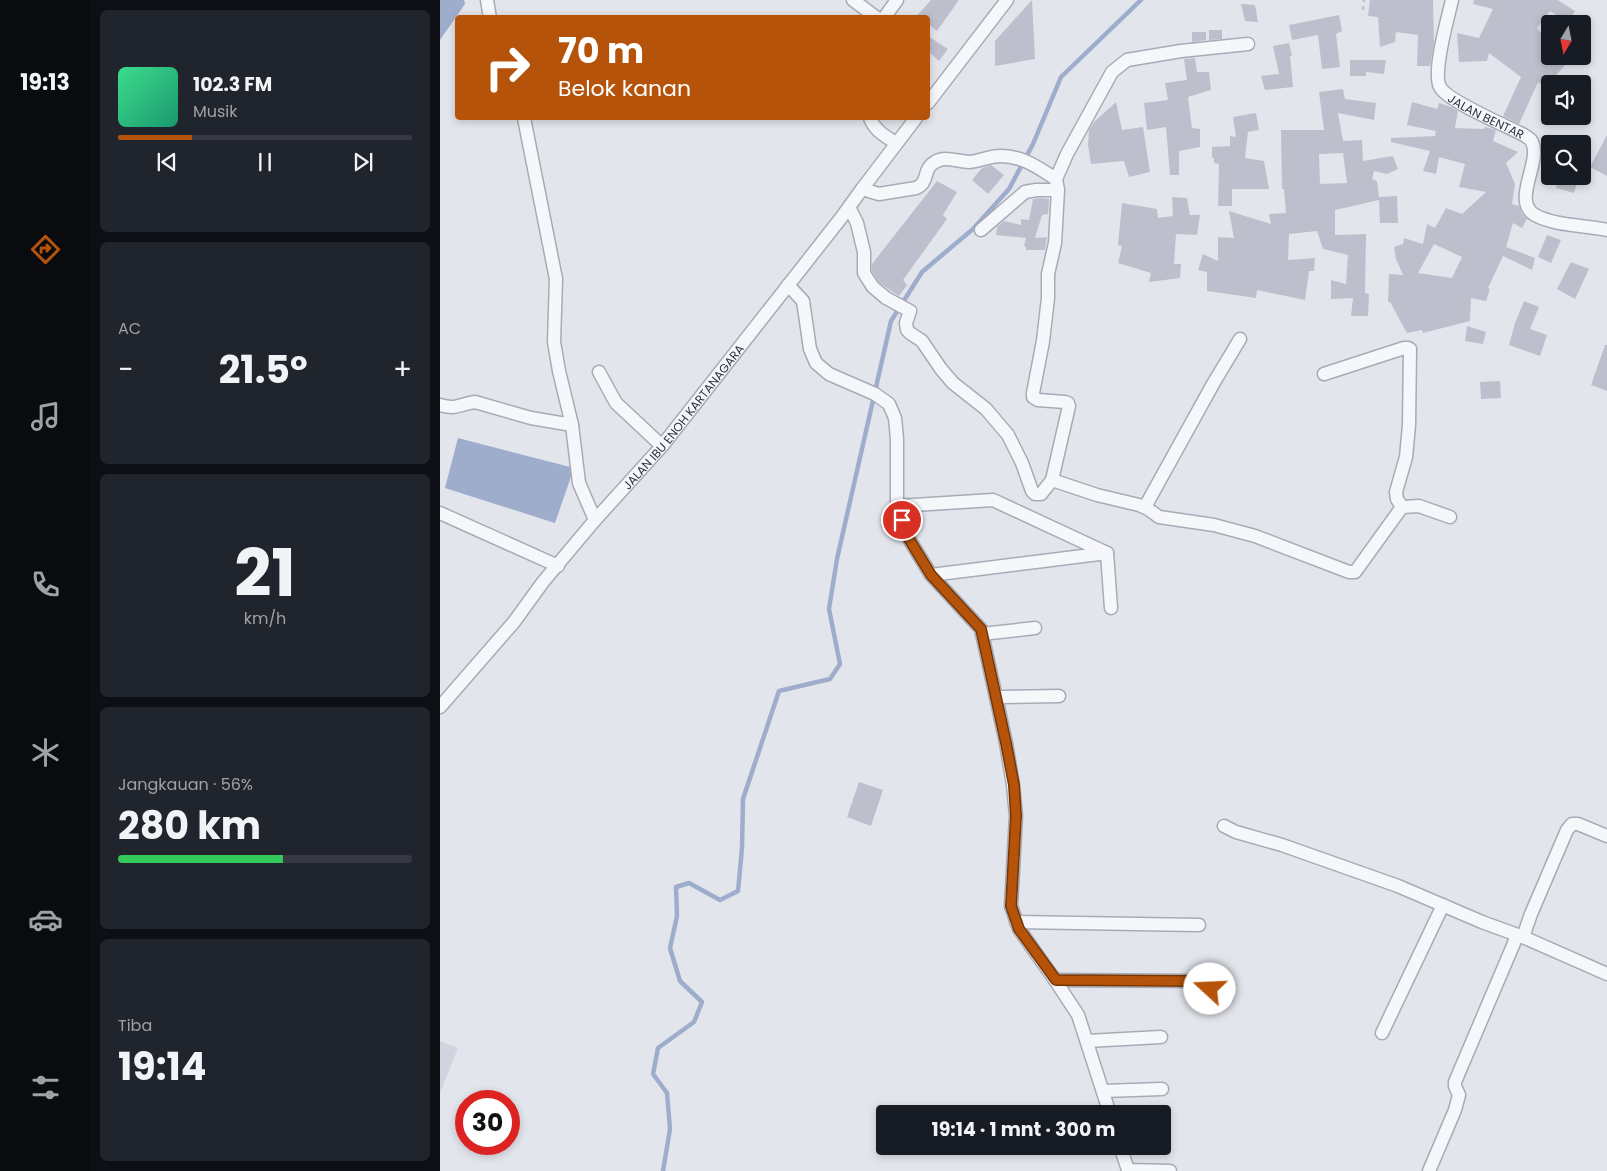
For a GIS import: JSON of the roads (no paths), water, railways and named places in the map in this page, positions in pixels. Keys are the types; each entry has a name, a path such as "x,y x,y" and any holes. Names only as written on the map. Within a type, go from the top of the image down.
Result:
{"street":[{"path":"487,0 490,15"},
{"path":"853,0 873,15"},
{"path":"886,15 897,0"},
{"path":"930,100 1007,0"},
{"name":"JALAN BENTAR","path":"1452,0 1437,70 1440,87 1449,98 1532,140 1535,152 1525,196 1528,208 1533,214 1568,224 1607,230"},
{"path":"849,207 857,223 864,252 864,273 873,287 886,298 910,311 906,323 907,330 922,340 953,383 986,409 1008,435 1022,463 1032,491 1035,494 1041,494 1052,480 1069,406 1065,402 1038,400 1033,394 1043,341 1048,298 1048,274 1055,243 1057,185 1067,154 1112,72 1127,60 1181,51 1248,44"},
{"path":"524,120 556,279 554,342 559,371 572,425 579,483 595,520"},
{"path":"871,120 877,130 896,143"},
{"name":"JALAN IBU ENOH KARTANAGARA","path":"440,707 514,622 543,582 595,520 662,446 849,207 914,120"},
{"path":"862,189 879,194 916,188 925,181 927,169 940,159 968,162 998,156 1020,158 1035,166 1057,185"},
{"path":"981,230 1025,192 1057,185"},
{"path":"788,285 803,301 810,349 816,363 829,374 883,398 889,404 895,418 897,439 896,502 906,534 931,575 981,629 1008,751 1016,808 1011,906 1019,929 1056,980 1078,1015 1107,1105"},
{"path":"1144,507 1212,384 1240,339"},
{"path":"1324,374 1404,348 1410,350 1407,451 1396,492 1397,499 1402,507"},
{"path":"599,372 616,403 662,446"},
{"path":"440,405 455,408 475,402 531,418 572,425"},
{"path":"1052,480 1097,495 1144,507 1159,517 1214,525 1255,536 1349,572 1354,572 1402,507"},
{"path":"898,506 993,500 1108,552"},
{"path":"1402,507 1419,506 1450,518"},
{"path":"440,513 558,566"},
{"path":"931,575 1108,552"},
{"path":"1108,552 1111,608"},
{"path":"982,634 1035,628"},
{"path":"996,697 1059,696"},
{"path":"1429,1171 1455,1110 1459,1096 1455,1082 1567,830 1572,824 1578,824 1607,836"},
{"path":"1224,826 1236,832 1282,845 1398,886 1607,974"},
{"path":"1382,1033 1443,905"},
{"path":"1016,922 1198,925"},
{"path":"1056,980 1194,981 1227,997"},
{"path":"1087,1042 1161,1037"},
{"path":"1103,1091 1162,1090"},
{"path":"1123,1155 1128,1171 1169,1171"}],"water":[{"path":"440,0 464,0 465,4 457,15 455,15 455,18 440,40"},
{"path":"458,438 574,468 555,523 445,488"}],"waterway":[{"path":"663,1171 670,1129 667,1093 653,1074 658,1048 694,1022 702,1002 680,981 670,948 677,916 676,887 689,883 720,900 738,891 742,848 743,799 779,691 830,679 840,664 829,609 837,559 891,321 922,272 973,229 1009,189 1033,144 1061,77 1141,0"}]}
